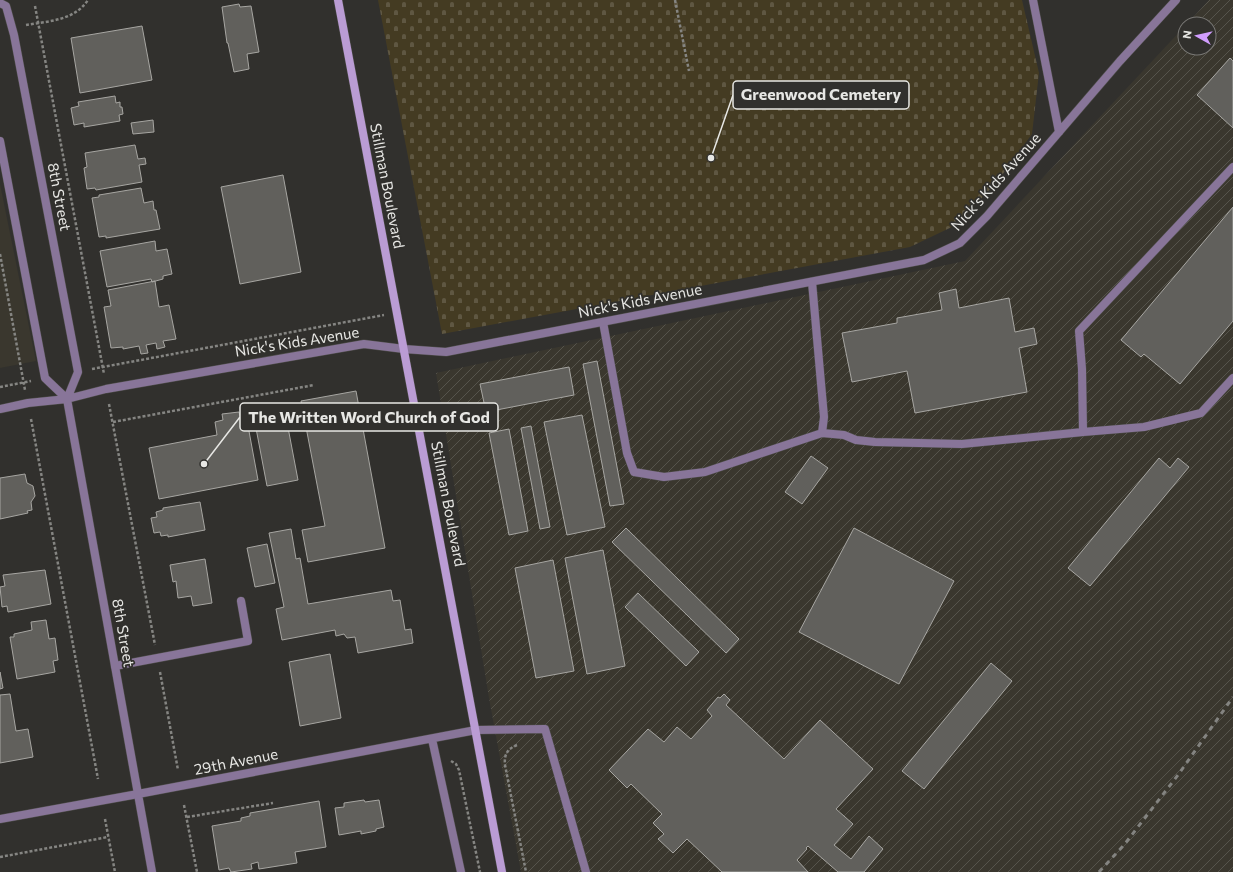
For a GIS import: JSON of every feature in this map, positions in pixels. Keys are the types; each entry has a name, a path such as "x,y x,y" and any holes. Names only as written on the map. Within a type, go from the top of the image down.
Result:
{"main road":[{"name":"Stillman Boulevard","path":"338,0 502,872"}],"street":[{"path":"1033,0 1059,132"},
{"name":"Nick's Kids Avenue","path":"0,409 28,403 67,399 106,389 364,344 404,350 446,352 924,260 960,243 987,216 1120,61 1176,0"},
{"name":"8th Street","path":"0,3 6,6 14,35 78,372 67,399 152,872"},
{"path":"0,141 45,378 67,399"},
{"path":"1083,432 1082,369 1079,331 1233,167"},
{"path":"812,282 824,417 822,433"},
{"path":"603,322 627,453 634,472 664,477 705,472 822,433 844,435 856,440 876,442 962,444 1144,427 1201,413 1233,378"},
{"path":"115,666 248,641 241,601"},
{"name":"29th Avenue","path":"0,819 476,730 545,729 586,872"},
{"path":"432,739 461,872"}],"path":[{"path":"24,26 66,18 76,13 88,0"},
{"path":"675,0 689,71"},
{"path":"35,6 104,374"},
{"path":"0,254 25,390"},
{"path":"90,370 397,312"},
{"path":"0,387 35,380"},
{"path":"113,422 314,385"},
{"path":"109,404 178,770"},
{"path":"31,420 98,779"},
{"path":"516,729 518,744 508,750 504,759 526,872"},
{"path":"450,760 456,764 459,770 480,872"},
{"path":"187,818 273,802"},
{"path":"184,805 197,872"},
{"path":"105,819 115,872"},
{"path":"0,857 108,837"}],"shaded area":[{"path":"1209,0 1233,0 1233,872 521,872 489,698 436,373 965,261 1177,35 1177,56 1217,56 1217,16 1194,16"},
{"path":"0,184 36,361 0,368"}],"green space":[{"path":"378,0 1022,0 1039,73 1032,134 997,182 956,225 910,247 442,334"}],"building":[{"path":"239,4 240,7 251,6 259,52 247,54 249,69 234,72 227,43 222,7"},
{"path":"142,26 152,80 80,93 71,38"},
{"path":"1230,58 1233,61 1233,128 1197,95"},
{"path":"115,96 116,103 120,102 120,107 122,107 123,114 119,115 120,121 84,127 84,123 74,125 71,108 79,106 78,102"},
{"path":"153,120 154,132 133,134 131,123"},
{"path":"135,145 138,159 145,158 146,164 139,165 142,182 96,190 95,188 87,189 84,168 87,167 85,153"},
{"path":"283,175 301,272 240,284 221,187"},
{"path":"141,188 144,203 153,201 154,210 156,210 160,229 106,238 106,236 99,237 92,198 99,197 99,195"},
{"path":"1233,207 1233,321 1180,384 1144,354 1141,357 1121,340"},
{"path":"155,241 156,251 167,249 172,274 163,276 163,279 152,282 151,279 107,287 100,251"},
{"path":"155,281 159,307 169,305 176,339 163,341 165,347 157,349 156,343 146,345 148,353 141,354 139,346 123,349 123,347 111,348 104,307 111,306 108,290"},
{"path":"956,289 959,308 1009,298 1015,332 1034,328 1037,344 1019,348 1027,392 915,413 907,371 852,382 842,333 897,323 897,318 942,310 939,293"},
{"path":"597,361 624,504 610,506 583,364"},
{"path":"569,367 574,395 486,412 480,384"},
{"path":"356,391 385,548 308,562 302,530 325,526 301,401"},
{"path":"239,412 240,416 246,415 258,480 159,499 149,448 217,435 215,422 223,420 222,414"},
{"path":"582,415 605,527 567,535 544,422"},
{"path":"286,417 298,480 267,486 255,423"},
{"path":"531,426 550,527 540,529 521,428"},
{"path":"509,429 528,531 509,535 489,433"},
{"path":"811,456 828,468 802,504 785,492"},
{"path":"1159,458 1170,468 1178,458 1189,467 1090,586 1068,568"},
{"path":"25,474 27,483 33,486 35,496 31,502 32,510 27,511 28,513 0,519 0,478"},
{"path":"200,502 205,530 168,537 168,535 161,536 160,532 154,533 151,518 157,517 156,512 163,510 163,508"},
{"path":"626,528 739,639 726,653 612,542"},
{"path":"854,528 954,581 899,684 799,632"},
{"path":"291,529 296,559 300,558 308,604 391,590 393,601 400,600 405,630 411,629 413,643 358,653 355,637 347,638 344,634 336,636 335,630 282,640 276,609 284,607 269,533"},
{"path":"267,544 275,583 255,587 247,548"},
{"path":"603,550 625,666 587,674 565,558"},
{"path":"205,559 212,603 193,606 191,596 178,598 176,581 173,582 170,565"},
{"path":"553,560 574,671 536,678 515,568"},
{"path":"45,570 51,604 8,612 7,606 2,607 0,587 5,586 3,575"},
{"path":"638,593 699,652 686,666 625,607"},
{"path":"46,620 49,639 55,638 58,660 53,661 55,672 17,679 10,637 14,637 14,634 32,630 31,622"},
{"path":"330,654 341,718 300,726 289,662"},
{"path":"991,663 1012,681 924,789 902,771"},
{"path":"0,672 3,688 0,689"},
{"path":"10,694 16,731 28,729 33,757 0,763 0,695"},
{"path":"724,694 730,700 726,705 784,759 820,720 873,769 836,809 853,824 834,845 851,859 869,836 883,849 864,872 838,872 808,846 797,860 808,872 722,872 687,839 673,853 658,839 664,834 653,823 662,814 631,784 627,788 609,770 648,729 664,742 677,727 691,739 712,716 707,710 718,697 720,698"},
{"path":"364,800 365,802 379,800 384,827 376,829 376,831 361,834 361,831 339,835 335,808 344,807 344,803"},
{"path":"319,801 326,847 295,852 297,863 259,869 258,862 251,864 252,869 231,872 229,868 219,870 212,826 241,821 241,818 250,816 250,813"}],"railway":[{"path":"1099,872 1124,845 1178,775 1233,697"}],"place":[{"name":"Greenwood Cemetery","path":"711,158"},
{"name":"The Written Word Church of God","path":"204,464"}]}
